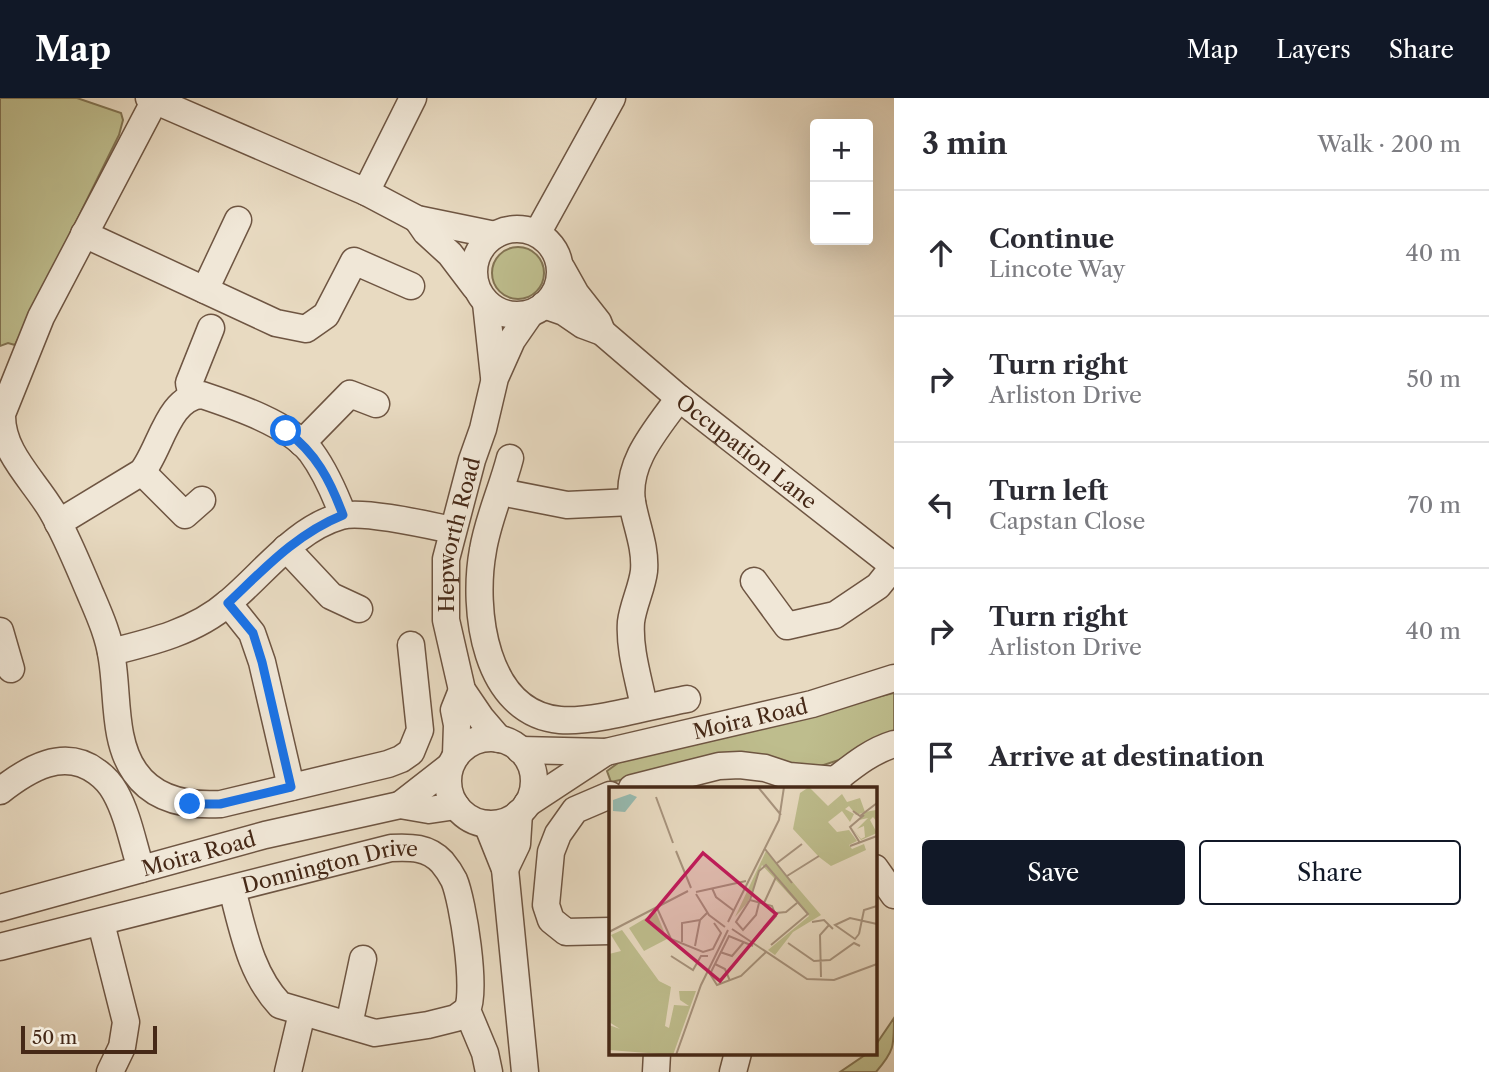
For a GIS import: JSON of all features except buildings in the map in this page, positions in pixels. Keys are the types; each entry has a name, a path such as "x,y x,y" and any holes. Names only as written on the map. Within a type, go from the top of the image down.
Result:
{"street":[{"path":"366,192 413,98"},
{"path":"538,232 612,98"},
{"path":"411,645 420,730 411,752 401,759 388,765 220,804 177,802 154,791 135,772 124,751 111,652 92,597 58,523 9,449 2,429 2,414 41,317 152,99 366,192 416,219 495,235"},
{"path":"416,219 450,254 480,295 503,314 519,316 537,309 561,282 562,269"},
{"path":"205,290 238,220"},
{"path":"480,295 474,267 486,243 506,230 526,229 538,232 555,249 562,269 576,294 598,322 602,332"},
{"path":"84,234 276,323 306,329 326,315 354,261 411,286"},
{"name":"Hepworth Road","path":"480,295 495,378"},
{"path":"537,309 564,312 583,325 602,332"},
{"name":"Hepworth Road","path":"510,744 481,718 462,690 446,620 446,559 495,378 512,340 537,309"},
{"path":"192,396 189,383 211,328"},
{"name":"Occupation Lane","path":"602,332 679,398 894,566"},
{"path":"302,443 351,394 376,404"},
{"path":"58,523 142,472 178,404 192,396 202,395 286,431 302,443 312,453 326,476 343,515"},
{"path":"644,707 631,639 631,621 644,572 640,531 632,502 633,481 641,453 679,398"},
{"path":"510,458 483,548 480,597 486,644 503,687 526,707 542,716 561,720 591,718 687,699"},
{"path":"142,472 185,515 202,500"},
{"path":"501,492 567,505 632,502"},
{"path":"111,652 178,632 213,614 286,548 322,524 343,515 415,522 452,530"},
{"path":"286,548 331,596 359,609"},
{"path":"754,581 787,626 835,615 878,586 894,566"},
{"path":"228,603 253,633 291,787"},
{"path":"0,631 11,669"},
{"name":"Moira Road","path":"510,744 606,752 812,704 894,678"},
{"name":"Hepworth Road","path":"453,761 457,725 454,710 462,690"},
{"path":"505,869 517,845 523,809 534,782 532,770 510,744 474,742 464,747 453,761 447,780 449,794 456,806 475,821 487,824 510,820 523,809"},
{"path":"647,787 719,766 740,765 836,784 863,759 894,744"},
{"name":"Moira Road","path":"523,809 606,752"},
{"path":"0,791 19,776 42,764 69,761 87,764 115,790 141,869"},
{"name":"Moira Road","path":"400,805 453,761"},
{"path":"609,796 575,810 558,834 551,852 546,905 551,920 566,932 609,931"},
{"name":"Moira Road","path":"0,908 265,835 400,805 429,810 456,806"},
{"path":"487,824 505,869 525,1072"},
{"name":"Donnington Drive","path":"0,947 391,848 413,846 430,853 449,870 455,882 471,975 471,1003 467,1010 485,1053 489,1072"},
{"path":"876,869 894,895"},
{"path":"232,889 256,971 261,982 280,1005 375,1033 394,1032 456,1018 467,1010"},
{"path":"101,923 127,1022 122,1047 110,1072"},
{"path":"349,1026 363,959"},
{"path":"288,1072 302,1013"},
{"path":"656,1072 657,1054"},
{"path":"733,1072 738,1054"}],"shaded area":[{"path":"0,98 77,98 121,113 123,120 119,135 15,345 8,343 0,346"},
{"path":"518,247 537,254 544,273 537,292 518,299 499,292 492,273 499,254"},
{"path":"894,693 894,733 839,760 805,771 661,771 611,782 607,771 629,755"},
{"path":"894,1018 892,1048 876,1072 840,1072 867,1054 876,1054 876,1045"}],"route":[{"path":"190,804 220,804 291,787 253,633 228,603 286,548 322,524 343,515 326,476 312,453 286,431"}]}
